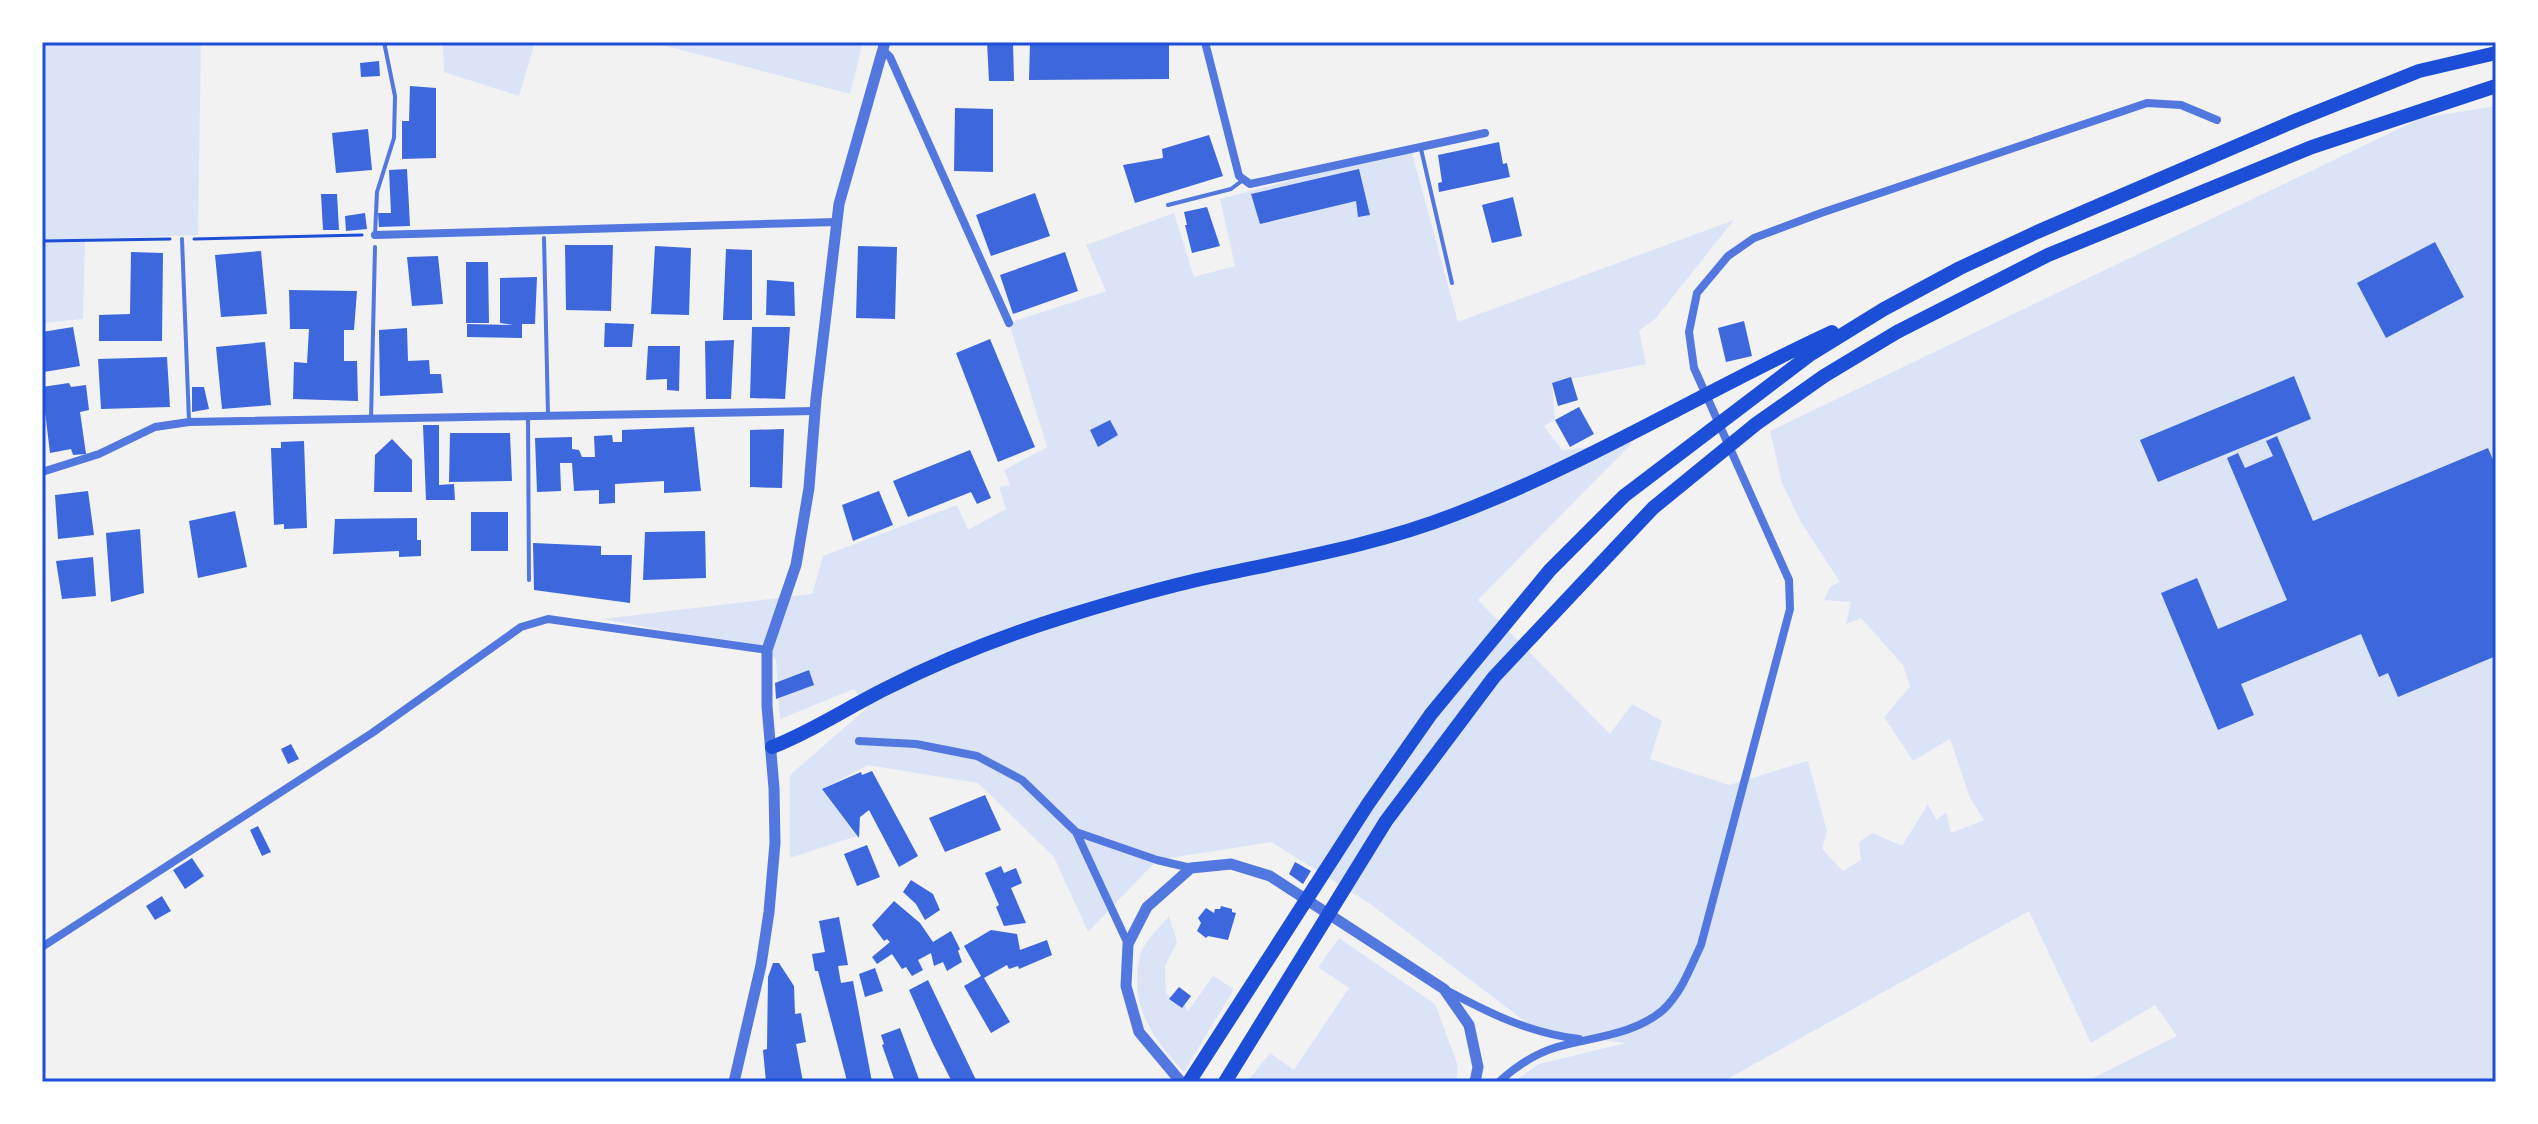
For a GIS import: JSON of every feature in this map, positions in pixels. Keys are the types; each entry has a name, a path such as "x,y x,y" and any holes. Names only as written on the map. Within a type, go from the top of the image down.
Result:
{"highway":[{"path":"772,747 792,740 886,688 1003,637 1166,587 1333,551 1454,515 1572,464 1788,353 2037,232 2419,71 2496,53"},
{"path":"1225,1082 1386,821 1494,677 1653,508 1756,424 1824,376 1897,332 2048,255 2312,147 2496,86"},
{"path":"1189,1082 1377,791 1431,714 1550,570 1624,496 1777,378 1884,309"}],"street":[{"path":"1205,42 1239,176 1243,180 1259,183 1485,133"},
{"path":"734,1082 761,965 775,843 767,650 796,565 809,488 839,204 884,46"},
{"path":"884,46 1009,323"},
{"path":"1499,1082 1525,1060 1556,1047 1631,1028 1662,1011 1680,989 1701,945 1790,609 1789,580 1694,368 1689,332 1697,293 1728,256 1754,238 2147,103 2181,105 2217,120"},
{"path":"375,235 837,222"},
{"path":"42,472 99,454 155,427 189,422 815,411"},
{"path":"42,947 372,733 521,627 548,619 767,650"},
{"path":"859,741 916,744 977,756 1022,780 1076,832 1128,944"},
{"path":"1076,832 1191,868 1231,864 1270,876 1444,989 1519,1026 1553,1036 1587,1040"},
{"path":"1181,1082 1139,1032 1126,986 1128,944 1147,907 1191,868"},
{"path":"1444,989 1469,1025 1478,1067 1475,1082"}],"lane":[{"path":"375,235 377,192 394,138 395,96 384,42"},
{"path":"1420,147 1452,283"},
{"path":"1168,205 1231,189 1243,180"},
{"path":"544,238 548,415"},
{"path":"182,239 189,422"},
{"path":"371,419 375,247"},
{"path":"528,415 529,580"}],"path":[{"path":"42,241 375,235"}],"shaded area":[{"path":"42,42 201,42 198,235 85,239 83,319 42,323"},
{"path":"443,42 535,42 519,96 444,72"},
{"path":"651,42 863,42 850,94"},
{"path":"2496,106 2496,1082 2085,1082 2177,1036 2155,1005 2091,1043 2029,911 1722,1082 1513,1082 1539,1064 1626,1043 1539,1032 1369,903 1271,842 1157,860 1088,932 1054,857 978,783 868,765 823,789 857,836 790,858 790,775 867,708 854,689 780,719 776,660 767,650 603,619 812,594 823,556 957,505 968,530 1006,509 999,487 1010,485 1004,470 1047,447 1009,323 1106,291 1086,245 1174,213 1194,277 1235,266 1220,199 1411,149 1458,322 1734,220 1656,318 1639,331 1646,364 1552,383 1555,420 1544,426 1562,450 1632,443 1478,600 1610,734 1632,704 1662,721 1650,759 1729,785 1808,761 1827,831 1822,849 1843,871 1861,860 1859,842 1872,833 1902,846 1928,804 1936,820 1946,812 1951,833 1984,820 1970,798 1950,739 1913,761 1884,717 1910,687 1903,665 1861,618 1846,624 1851,602 1824,600 1830,587 1840,582 1801,522 1782,483 1770,431 2421,118"},
{"path":"1169,916 1177,942 1165,966 1166,994 1185,1005 1188,1011 1213,976 1234,989 1184,1072 1153,1034 1140,1006 1137,990 1142,951"},
{"path":"1339,938 1435,1004 1458,1066 1456,1082 1247,1082 1270,1053 1294,1070 1349,988 1318,967"}],"building":[{"path":"987,42 1013,42 1014,81 989,81"},
{"path":"1030,42 1169,42 1169,79 1029,80"},
{"path":"379,61 380,76 361,77 360,63"},
{"path":"410,86 436,88 436,158 402,159 402,121 409,121"},
{"path":"955,108 993,109 993,172 954,171"},
{"path":"368,129 372,170 336,173 332,133"},
{"path":"1209,135 1223,176 1135,203 1123,165 1163,158 1162,149"},
{"path":"1499,142 1503,164 1507,163 1510,177 1439,192 1438,183 1442,182 1438,155"},
{"path":"407,169 410,226 379,227 378,213 391,213 389,170"},
{"path":"1359,169 1370,215 1358,217 1356,201 1260,224 1251,194"},
{"path":"1035,193 1050,236 991,256 976,215"},
{"path":"321,194 337,194 339,230 323,230"},
{"path":"1513,197 1522,236 1492,243 1482,205"},
{"path":"1207,207 1220,246 1192,253 1184,212"},
{"path":"365,213 367,229 346,231 345,216"},
{"path":"2435,242 2464,297 2386,338 2357,283"},
{"path":"565,245 613,245 611,311 566,310"},
{"path":"655,246 691,248 689,315 651,314"},
{"path":"858,246 897,247 895,319 856,318"},
{"path":"726,249 752,250 752,320 723,320"},
{"path":"261,251 267,314 221,317 215,255"},
{"path":"131,252 163,253 162,341 99,341 99,315 130,314"},
{"path":"1065,252 1078,291 1013,314 1000,275"},
{"path":"438,256 443,304 412,306 407,257"},
{"path":"466,262 488,262 489,323 466,323"},
{"path":"537,277 535,324 522,324 522,338 467,337 467,324 513,325 500,323 500,278"},
{"path":"767,280 794,282 795,316 766,315"},
{"path":"289,290 357,291 354,330 344,330 344,361 357,361 358,401 293,399 294,362 307,363 309,329 290,329"},
{"path":"1744,321 1752,356 1726,362 1718,328"},
{"path":"605,323 634,324 632,347 604,347"},
{"path":"73,327 80,366 44,372 42,332"},
{"path":"752,327 790,327 785,399 750,398"},
{"path":"407,328 408,361 429,360 430,374 441,374 443,393 380,396 379,330"},
{"path":"990,339 1035,447 998,462 956,353"},
{"path":"734,340 731,399 706,399 705,341"},
{"path":"265,342 271,405 222,409 216,347"},
{"path":"648,346 680,346 679,391 667,390 667,379 646,380"},
{"path":"167,357 170,407 101,409 98,359"},
{"path":"2294,376 2311,419 2158,482 2140,440"},
{"path":"1571,377 1578,400 1558,406 1552,383"},
{"path":"69,383 71,387 86,385 89,410 80,412 86,454 73,455 71,449 50,453 42,387"},
{"path":"192,387 204,387 209,409 192,412"},
{"path":"1579,407 1594,434 1570,447 1555,420"},
{"path":"1110,420 1118,435 1098,447 1090,430"},
{"path":"423,425 439,425 439,485 454,484 455,500 426,500"},
{"path":"694,427 701,491 664,493 664,481 615,484 615,503 599,504 599,490 574,491 572,463 560,463 561,491 537,492 535,438 572,437 572,449 579,450 582,457 595,457 594,436 612,435 613,442 622,442 622,430"},
{"path":"784,429 782,488 750,487 750,430"},
{"path":"450,433 510,433 512,481 449,482"},
{"path":"2277,436 2313,521 2488,448 2496,467 2496,656 2398,697 2388,673 2379,677 2361,634 2241,684 2254,715 2218,730 2161,593 2197,578 2218,629 2287,600 2227,458 2238,453 2245,468 2273,456 2266,441"},
{"path":"392,439 412,460 412,492 374,492 375,455"},
{"path":"304,441 307,528 284,529 284,524 274,525 271,448 281,448 281,442"},
{"path":"970,450 991,498 977,504 971,492 908,517 893,481"},
{"path":"88,491 94,535 58,539 55,495"},
{"path":"879,491 893,525 853,541 842,505"},
{"path":"235,511 247,567 198,578 189,521"},
{"path":"471,512 508,512 508,551 471,551"},
{"path":"417,518 421,556 399,557 399,551 333,554 335,519"},
{"path":"140,529 144,593 111,602 106,533"},
{"path":"705,531 706,578 643,580 645,532"},
{"path":"533,543 601,546 601,555 632,555 630,603 534,590"},
{"path":"93,557 96,596 62,599 56,561"},
{"path":"809,670 814,685 776,699 775,683"},
{"path":"291,744 299,759 288,764 281,749"},
{"path":"872,771 918,856 899,867 869,810 860,817 859,838 822,789 861,772 862,775"},
{"path":"985,795 1001,830 945,852 929,818"},
{"path":"258,826 271,852 262,856 250,830"},
{"path":"867,845 880,877 857,886 844,854"},
{"path":"192,858 204,876 185,889 173,870"},
{"path":"1295,862 1311,871 1303,884 1289,874"},
{"path":"1001,866 1004,873 1016,868 1022,883 1011,888 1026,923 1004,926 985,873"},
{"path":"911,880 933,894 940,910 925,920 916,904 903,892"},
{"path":"162,896 171,911 155,920 146,906"},
{"path":"894,901 920,923 933,942 951,931 960,949 962,962 947,971 943,962 934,966 931,953 918,960 923,970 912,976 906,967 902,969 892,954 877,964 872,957 890,942 887,939 884,941 872,925"},
{"path":"1221,906 1236,913 1228,940 1206,938 1197,931 1201,923 1198,918 1206,908 1214,913"},
{"path":"839,917 848,965 838,966 841,983 853,981 872,1082 847,1081 818,971 815,971 812,954 825,952 819,921"},
{"path":"991,930 1017,934 1020,950 1047,940 1052,955 1019,969 1018,966 1009,969 1007,965 984,978 1010,1022 991,1033 964,986 981,976 964,946"},
{"path":"773,963 779,963 794,986 795,1014 801,1013 806,1042 796,1044 803,1082 766,1082 763,1050 767,1049 768,977"},
{"path":"875,968 883,991 865,997 859,974"},
{"path":"928,980 977,1082 952,1082 933,1044 909,990"},
{"path":"1179,987 1191,996 1182,1008 1169,999"},
{"path":"900,1028 920,1082 895,1082 881,1035"}]}
